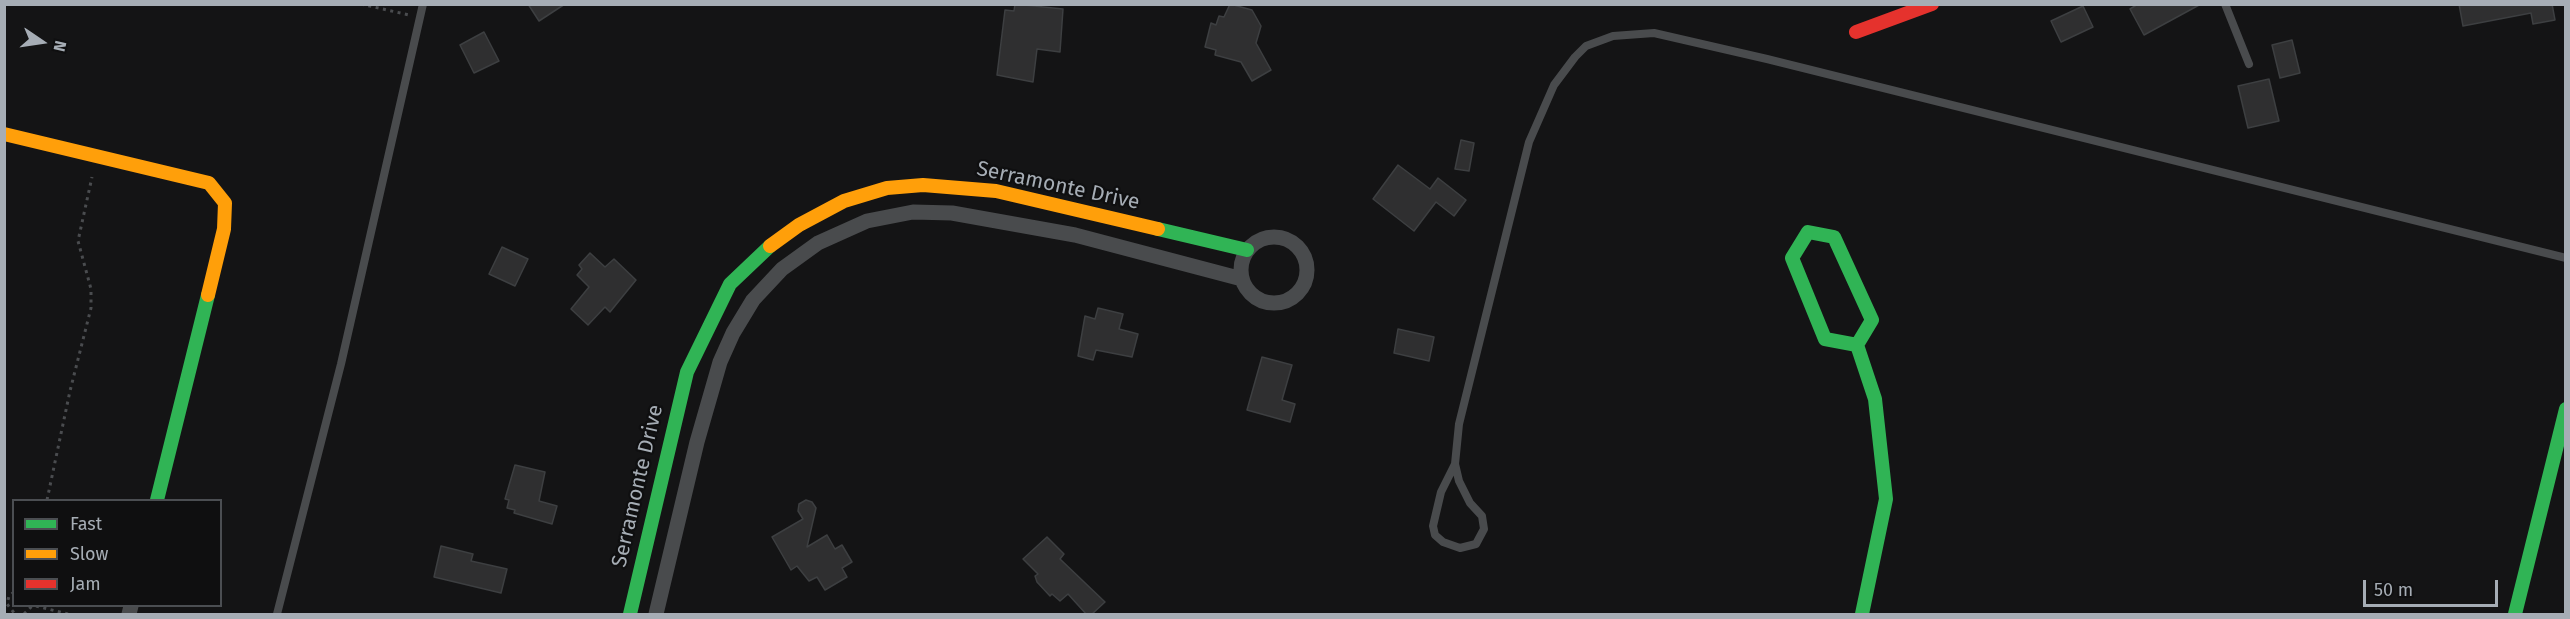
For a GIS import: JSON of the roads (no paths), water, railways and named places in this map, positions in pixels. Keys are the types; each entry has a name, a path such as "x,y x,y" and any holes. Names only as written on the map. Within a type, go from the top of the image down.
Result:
{"street":[{"path":"1856,32 1932,4"},
{"path":"4,134 209,183 225,203 224,229 157,499"},
{"name":"Serramonte Drive","path":"630,615 687,372 730,284 764,250 799,225 844,201 887,188 923,185 996,191 1247,250"},
{"path":"831,208 841,233"},
{"path":"1065,233 1070,209"},
{"path":"656,615 698,441 720,362 733,333 753,300 782,269 818,243 867,221 913,212 987,218 1065,233 1242,279"},
{"path":"1857,345 1826,339 1792,258 1808,232 1834,237 1872,320 1857,345 1875,399 1886,500 1862,615"},
{"path":"1265,238 1287,239 1303,255 1306,276 1295,295 1275,303 1254,297 1242,279 1241,269 1247,250 1265,238"},
{"path":"2515,615 2565,409"},
{"path":"671,434 698,441"}],"lane":[{"path":"277,615 341,363 423,4"},
{"path":"2226,4 2249,64"},
{"path":"1455,464 1441,492 1433,526 1435,534 1443,542 1460,548 1476,544 1484,529 1482,516 1470,503 1459,481 1455,464 1459,423 1529,142 1554,85 1575,57 1586,46 1613,36 1654,33 1767,59 2565,258"}]}
